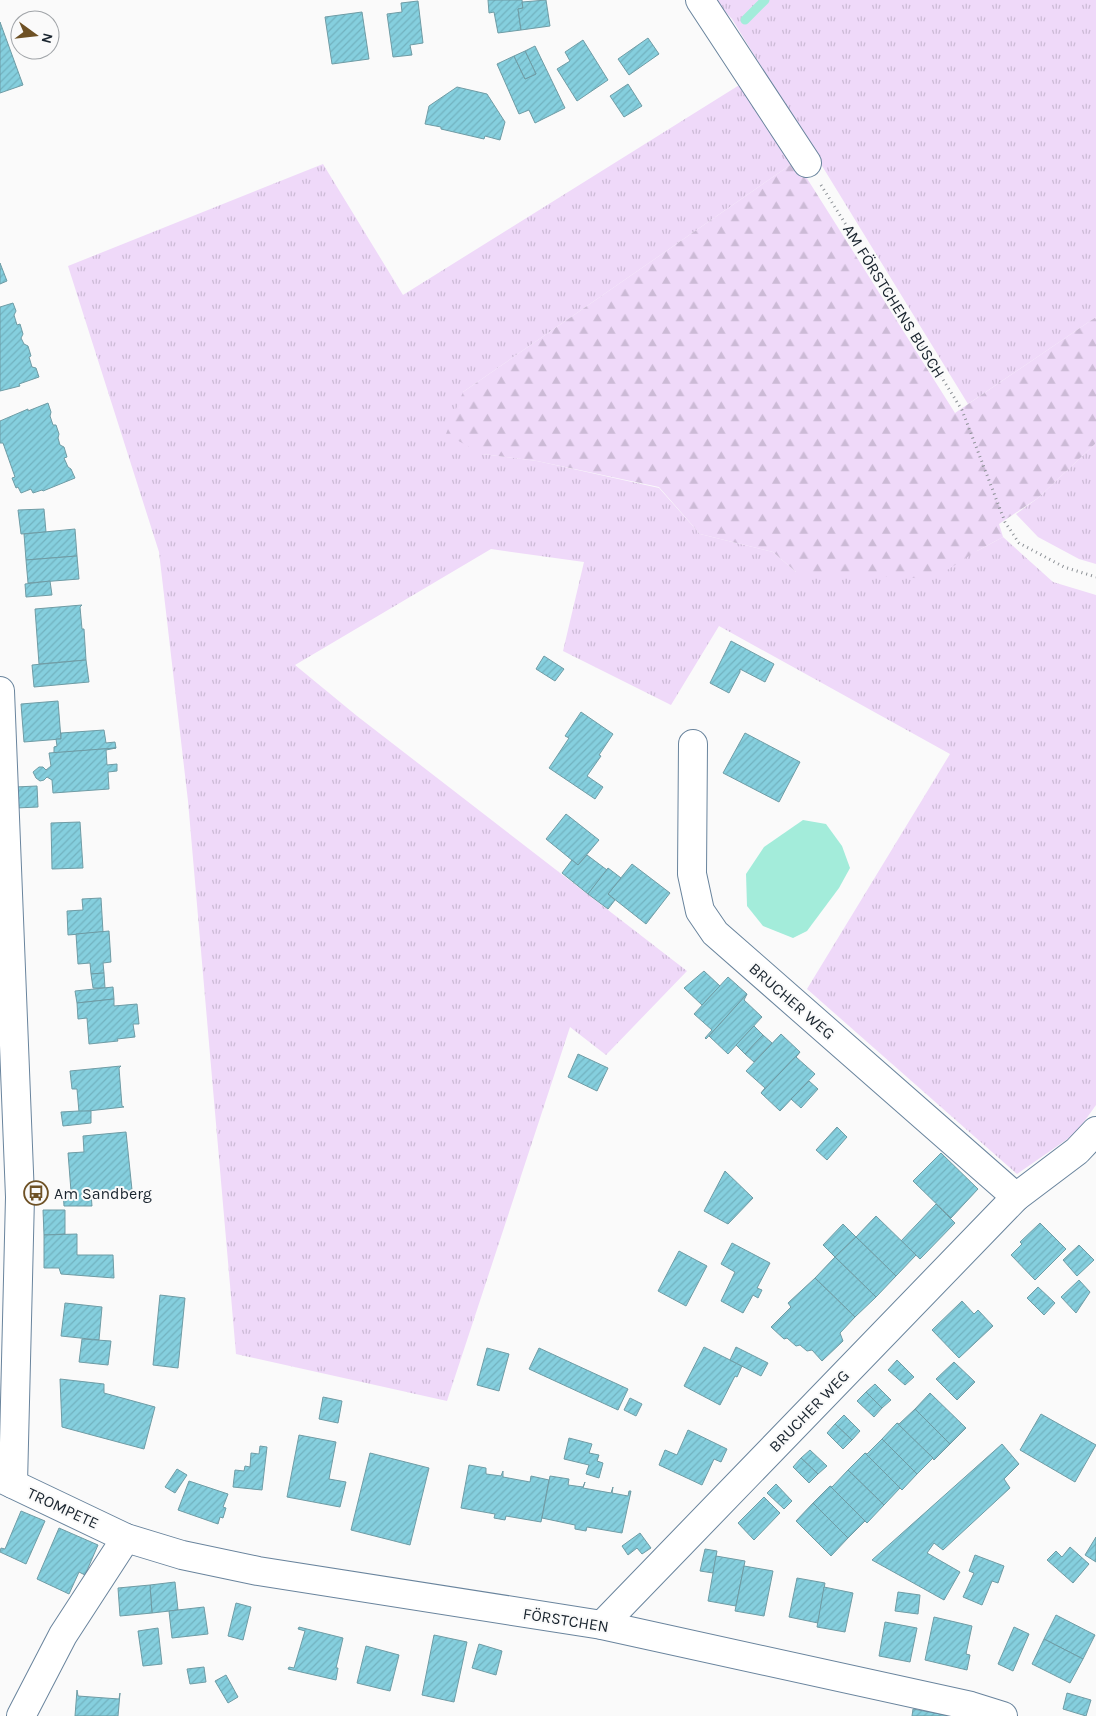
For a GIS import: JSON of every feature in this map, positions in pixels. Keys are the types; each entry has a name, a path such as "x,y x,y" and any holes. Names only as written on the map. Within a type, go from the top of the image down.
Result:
{"street":[{"path":"700,0 807,163"},
{"path":"0,690 20,1196 7,1481"},
{"name":"BRUCHER WEG","path":"693,744 692,874 700,911 715,933 1016,1197"},
{"name":"BRUCHER WEG","path":"602,1625 1016,1197 1077,1151 1096,1130"},
{"name":"TROMPETE","path":"7,1481 126,1538"},
{"path":"21,1716 63,1635 126,1538"},
{"name":"FÖRSTCHEN","path":"126,1538 182,1555 258,1572 602,1625 971,1706 1003,1716"}],"path":[{"name":"AM FÖRSTCHENS BUSCH","path":"807,163 962,410 1005,522 1019,543 1064,567 1096,577"}],"green space":[{"path":"714,0 1096,0 1096,317 968,404 732,19"},
{"path":"741,84 796,161 463,392 482,454 537,461 659,488 700,534 773,552 796,572 977,551 1003,537 1053,582 1096,595 1096,1105 1076,1133 1017,1174 807,989 950,754 719,626 671,705 563,651 584,562 491,549 295,665 357,716 687,971 606,1055 570,1027 447,1401 236,1354 188,801 159,552 68,266 323,164 403,295"},
{"path":"796,161 955,413 1096,317 1096,443 1038,498 999,524 1003,537 933,579 796,572 773,552 700,534 659,487 537,461 482,454 446,434 463,392"},
{"path":"1096,443 1096,564 1079,559 1038,537 1016,514 1038,498"}],"shaded area":[{"path":"803,820 826,824 842,846 850,868 839,888 807,931 793,938 763,926 747,906 746,874 764,847"}],"building":[{"path":"488,0 522,0 523,8 518,9 521,30 498,33 494,12 489,13"},
{"path":"546,0 550,26 521,30 518,9 523,8 522,2"},
{"path":"418,1 423,43 410,45 412,55 393,57 387,14 402,12 401,3"},
{"path":"362,12 369,59 332,64 325,17"},
{"path":"0,22 10,49 10,60 14,60 23,85 0,93"},
{"path":"648,38 659,54 629,75 618,59"},
{"path":"583,40 608,80 577,101 557,69 570,61 565,52"},
{"path":"535,46 565,108 535,123 529,110 519,114 497,64 514,56 525,79 536,74 525,51"},
{"path":"525,51 536,74 525,79 514,56"},
{"path":"628,84 642,106 624,117 610,96"},
{"path":"457,87 487,94 505,122 500,140 485,136 484,139 425,124 429,106"},
{"path":"0,263 7,281 0,284"},
{"path":"13,303 16,311 14,315 17,325 20,324 23,334 21,338 24,344 28,346 32,367 36,368 39,377 19,384 20,386 0,391 0,307"},
{"path":"48,403 53,425 56,425 59,434 60,445 64,447 67,457 64,458 75,478 43,491 33,493 31,489 21,493 18,487 16,488 12,478 15,477 3,443 0,443 0,421"},
{"path":"44,509 46,532 21,534 18,510"},
{"path":"75,529 77,556 26,560 24,534"},
{"path":"77,556 79,579 28,583 26,560"},
{"path":"50,581 52,595 26,597 25,584"},
{"path":"82,605 80,607 86,660 39,664 35,609"},
{"path":"731,641 774,664 765,682 740,669 729,693 710,683"},
{"path":"544,656 564,669 555,681 536,669"},
{"path":"86,660 89,682 34,687 32,665"},
{"path":"58,701 61,739 24,742 21,704"},
{"path":"581,712 613,734 587,776 603,787 595,799 549,768 569,738 565,736"},
{"path":"104,730 106,743 115,742 116,748 54,753 54,747 57,746 56,739 61,739 61,733"},
{"path":"745,733 800,762 779,802 723,773"},
{"path":"116,748 106,750 107,765 117,764 117,771 108,772 109,789 53,793 52,780 47,777 40,781 33,772 39,767 43,767 46,770 51,766 49,753"},
{"path":"37,786 38,807 16,808 15,787"},
{"path":"566,814 599,840 578,865 546,839"},
{"path":"80,822 83,868 52,869 51,823"},
{"path":"587,855 607,870 588,894 562,873 572,860 578,865"},
{"path":"632,864 670,893 646,924 608,894"},
{"path":"608,868 621,878 608,894 615,900 608,909 588,894"},
{"path":"101,898 103,932 68,935 67,911 83,910 82,899"},
{"path":"109,931 111,962 103,963 104,973 91,974 90,963 78,964 76,934"},
{"path":"704,971 720,986 702,1005 684,988"},
{"path":"104,973 105,988 93,988 91,974"},
{"path":"728,977 747,994 706,1039 712,1030 694,1014"},
{"path":"113,987 114,999 77,1003 75,991"},
{"path":"747,994 744,1000 762,1017 728,1054 709,1036"},
{"path":"114,999 114,1006 137,1004 139,1024 133,1024 135,1037 89,1044 87,1018 78,1019 77,1003"},
{"path":"754,1026 763,1035 745,1054 736,1045"},
{"path":"781,1034 800,1052 761,1093 765,1088 746,1071"},
{"path":"763,1035 772,1043 754,1062 745,1054"},
{"path":"800,1052 796,1057 815,1074 780,1111 761,1093"},
{"path":"578,1054 608,1068 597,1091 568,1077"},
{"path":"121,1066 119,1068 122,1106 124,1107 79,1112 77,1089 72,1089 70,1071"},
{"path":"809,1081 818,1089 801,1108 791,1099"},
{"path":"91,1111 91,1123 63,1126 61,1112"},
{"path":"837,1127 847,1137 827,1160 816,1150"},
{"path":"126,1132 132,1190 91,1194 92,1206 64,1206 63,1191 71,1191 68,1153 84,1152 83,1136"},
{"path":"941,1153 978,1189 951,1218 913,1181"},
{"path":"725,1171 753,1198 728,1224 704,1211"},
{"path":"936,1204 955,1223 920,1259 901,1241"},
{"path":"43,1210 65,1210 65,1234 44,1235"},
{"path":"876,1216 916,1255 896,1276 856,1237"},
{"path":"1040,1223 1066,1249 1035,1280 1011,1255 1022,1244 1020,1242"},
{"path":"843,1224 856,1237 835,1257 823,1245"},
{"path":"77,1234 77,1255 113,1255 114,1278 61,1274 59,1268 44,1268 44,1235"},
{"path":"856,1237 896,1276 876,1297 835,1257"},
{"path":"732,1243 770,1263 757,1288 762,1290 758,1298 753,1295 743,1313 721,1301 735,1272 721,1264"},
{"path":"1079,1245 1094,1260 1077,1276 1063,1260"},
{"path":"679,1251 707,1266 686,1306 658,1291"},
{"path":"835,1257 876,1297 855,1317 815,1278"},
{"path":"815,1278 855,1317 840,1333 843,1341 822,1361 812,1350 807,1351 800,1345 796,1346 787,1338 784,1339 771,1327 791,1307 788,1303"},
{"path":"1079,1280 1090,1292 1076,1313 1061,1297"},
{"path":"1038,1287 1055,1303 1044,1315 1027,1298"},
{"path":"160,1295 185,1298 178,1368 153,1365"},
{"path":"962,1301 974,1314 978,1310 993,1326 959,1358 932,1330"},
{"path":"65,1303 102,1307 99,1340 61,1336"},
{"path":"82,1339 111,1341 108,1365 79,1362"},
{"path":"704,1347 742,1366 720,1405 684,1386"},
{"path":"736,1347 768,1363 761,1376 730,1360"},
{"path":"487,1348 509,1354 499,1391 477,1385"},
{"path":"539,1348 628,1389 618,1410 529,1369"},
{"path":"897,1360 914,1377 905,1385 888,1370"},
{"path":"954,1362 975,1382 957,1400 936,1379"},
{"path":"60,1379 104,1384 104,1393 155,1407 144,1449 62,1427"},
{"path":"875,1384 891,1400 882,1408 866,1392"},
{"path":"866,1392 882,1408 874,1417 857,1401"},
{"path":"930,1393 966,1428 950,1444 915,1409"},
{"path":"323,1397 342,1401 338,1423 319,1419"},
{"path":"630,1398 642,1404 636,1416 624,1410"},
{"path":"915,1409 950,1444 934,1460 897,1423 899,1424"},
{"path":"1041,1414 1096,1445 1075,1482 1020,1450"},
{"path":"844,1415 860,1431 852,1440 835,1424"},
{"path":"897,1423 933,1458 917,1474 882,1439"},
{"path":"835,1424 852,1440 843,1449 827,1433"},
{"path":"688,1430 727,1449 721,1462 714,1459 702,1485 659,1465 665,1450 677,1455"},
{"path":"299,1435 336,1442 329,1479 346,1482 340,1507 287,1497"},
{"path":"569,1438 592,1444 589,1453 599,1455 597,1461 603,1463 599,1478 586,1474 589,1465 564,1459"},
{"path":"882,1439 917,1474 902,1490 865,1453 867,1454"},
{"path":"1002,1444 1019,1464 1004,1479 1010,1488 943,1550 934,1543 927,1553 960,1572 944,1600 872,1560"},
{"path":"260,1446 267,1447 262,1490 233,1487 235,1470 244,1471 245,1466 250,1467 251,1453 259,1454"},
{"path":"810,1450 827,1466 818,1474 801,1458"},
{"path":"370,1453 429,1468 410,1545 351,1530"},
{"path":"865,1453 900,1488 884,1505 848,1470"},
{"path":"801,1458 818,1474 809,1483 793,1467"},
{"path":"469,1465 486,1468 486,1474 501,1476 503,1471 503,1477 530,1482 531,1476 549,1480 541,1522 506,1516 505,1520 494,1518 495,1514 461,1508"},
{"path":"177,1469 187,1475 175,1493 165,1487"},
{"path":"848,1470 884,1505 867,1523 830,1486 832,1487"},
{"path":"550,1476 569,1479 568,1485 583,1487 585,1482 583,1488 611,1493 613,1487 612,1493 628,1496 629,1491 631,1491 622,1533 587,1527 586,1531 575,1529 575,1525 542,1518"},
{"path":"189,1481 228,1494 223,1507 226,1508 223,1518 220,1517 218,1524 178,1510"},
{"path":"776,1484 792,1501 784,1509 767,1493"},
{"path":"830,1486 865,1521 848,1538 813,1503"},
{"path":"764,1497 780,1513 754,1540 738,1523"},
{"path":"813,1503 848,1538 831,1556 796,1521"},
{"path":"21,1511 45,1521 26,1564 0,1552 1,1548 5,1549"},
{"path":"59,1528 98,1545 85,1575 79,1572 69,1594 37,1579"},
{"path":"640,1533 651,1548 642,1554 637,1548 628,1555 622,1546"},
{"path":"1096,1537 1096,1562 1085,1555"},
{"path":"1070,1547 1089,1564 1073,1583 1047,1560 1056,1551 1062,1557"},
{"path":"705,1549 717,1551 713,1573 700,1571"},
{"path":"975,1555 1004,1566 998,1583 992,1581 982,1605 963,1597 974,1573 969,1571"},
{"path":"716,1556 745,1561 736,1606 708,1601"},
{"path":"744,1566 773,1571 764,1616 735,1611"},
{"path":"797,1578 825,1583 818,1623 789,1617"},
{"path":"175,1582 178,1610 152,1613 150,1585"},
{"path":"150,1585 152,1613 120,1616 118,1588"},
{"path":"824,1587 853,1593 845,1632 817,1627"},
{"path":"898,1592 920,1595 918,1614 895,1611"},
{"path":"236,1603 251,1607 243,1640 228,1636"},
{"path":"204,1607 208,1634 172,1638 169,1611"},
{"path":"1056,1615 1095,1635 1083,1659 1044,1639"},
{"path":"934,1617 972,1626 966,1654 970,1655 967,1670 925,1660"},
{"path":"885,1622 917,1628 910,1662 879,1656"},
{"path":"299,1627 343,1638 336,1668 338,1668 336,1680 288,1669 289,1667 294,1668 305,1631 298,1629"},
{"path":"1014,1627 1029,1634 1013,1671 998,1664"},
{"path":"158,1628 162,1664 143,1666 138,1631"},
{"path":"434,1635 467,1642 454,1702 422,1695"},
{"path":"1044,1639 1083,1659 1070,1683 1032,1664"},
{"path":"479,1644 502,1651 496,1675 472,1668"},
{"path":"366,1646 399,1655 390,1691 357,1683"},
{"path":"204,1667 206,1682 190,1684 187,1669"},
{"path":"226,1675 238,1697 228,1703 215,1681"},
{"path":"77,1690 78,1696 119,1699 120,1693 118,1716 75,1716"},
{"path":"1067,1693 1091,1700 1086,1716 1063,1709"},
{"path":"913,1709 924,1711 951,1716 912,1716"}],"waterway":[{"path":"745,20 765,0"}],"place":[{"name":"Am Sandberg","path":"36,1193"}]}
